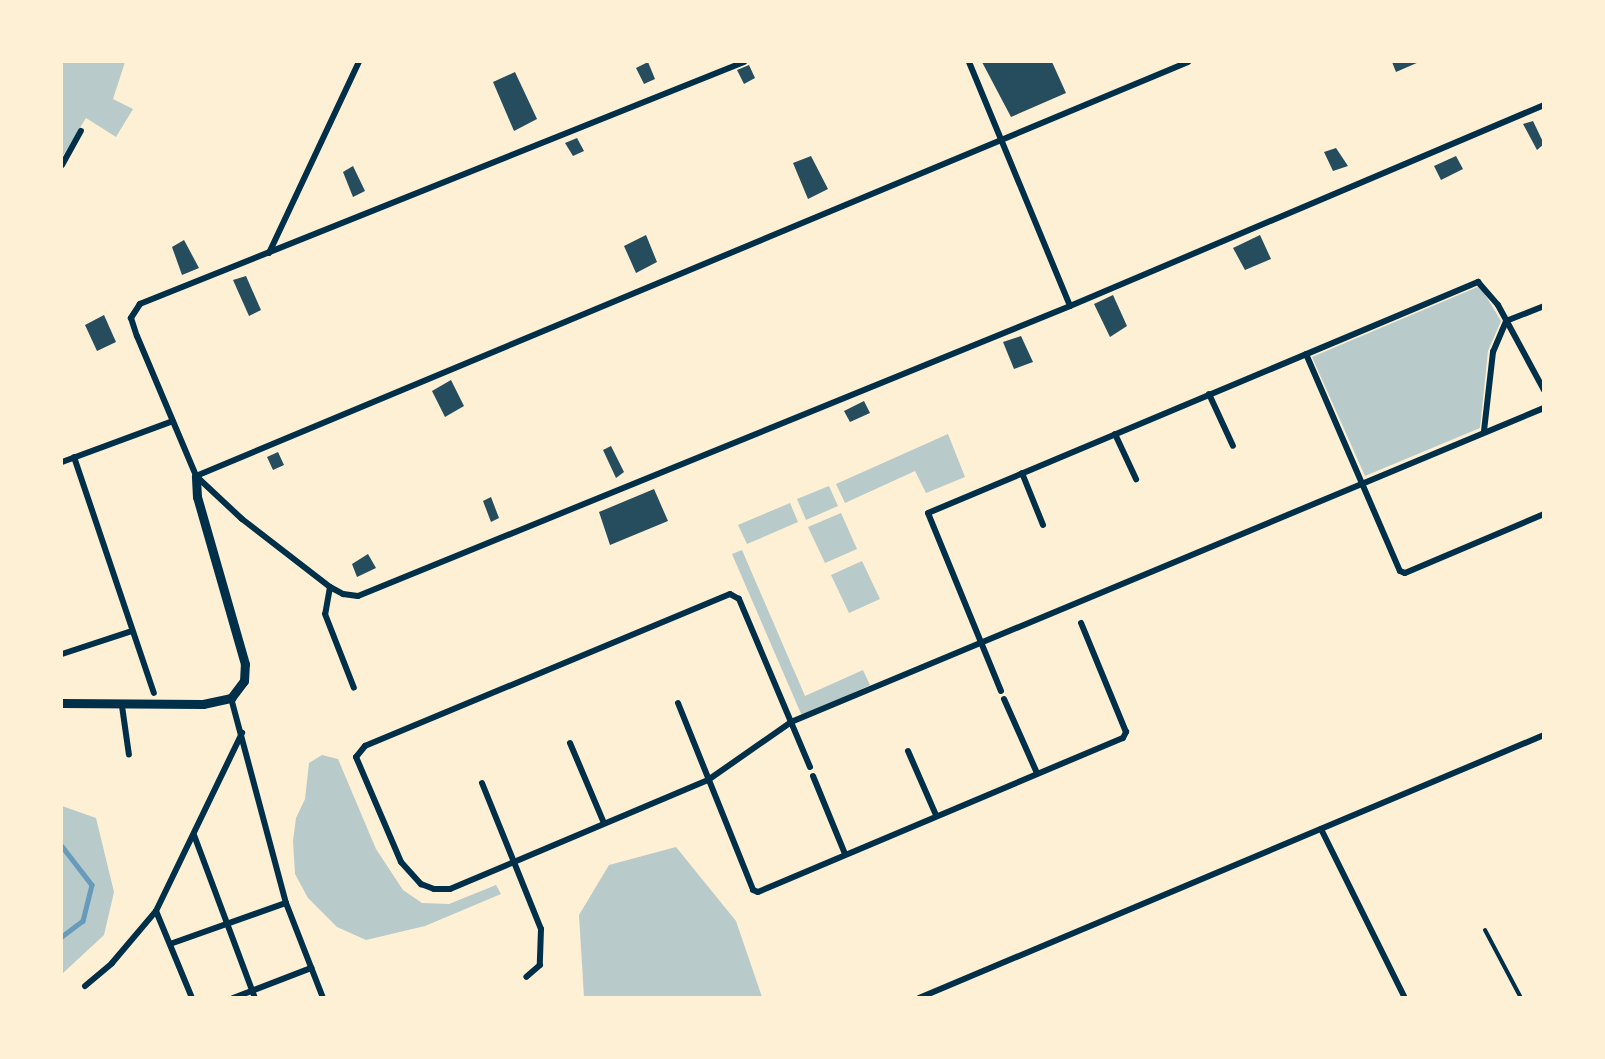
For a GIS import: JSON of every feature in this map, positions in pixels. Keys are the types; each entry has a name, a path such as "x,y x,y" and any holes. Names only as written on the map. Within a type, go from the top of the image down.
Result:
{"street":[{"path":"269,254 359,62"},
{"path":"62,703 122,706 203,704 231,698 244,681 245,664 197,497 196,476 131,318 140,304 744,62"},
{"path":"969,62 1070,306"},
{"path":"196,476 1188,62"},
{"path":"196,476 242,519 330,587 343,594 358,596 1070,306 1544,105"},
{"path":"62,165 81,131"},
{"path":"1002,690 927,514 1478,282 1485,285 1544,390"},
{"path":"1484,431 1492,352 1506,321 1544,306"},
{"path":"1306,354 1396,567 1405,573 1544,514"},
{"path":"1209,394 1233,446"},
{"path":"810,767 791,722 735,595 365,746 356,758 393,850 409,873 434,889 450,889 708,780 791,722 1484,431 1544,408"},
{"path":"62,462 173,421"},
{"path":"1114,434 1136,479"},
{"path":"74,457 154,693"},
{"path":"1022,473 1043,525"},
{"path":"330,587 325,614 354,688"},
{"path":"678,703 753,890 758,892 1123,738 1126,732 1081,623"},
{"path":"62,654 132,631"},
{"path":"231,698 286,903 323,998"},
{"path":"1004,699 1037,773"},
{"path":"122,706 129,754"},
{"path":"85,987 112,963 156,910 194,836 242,733"},
{"path":"919,998 1544,735"},
{"path":"570,743 604,823"},
{"path":"908,751 936,815"},
{"path":"813,776 846,854"},
{"path":"482,783 515,862 543,939 540,965 526,977"},
{"path":"1321,829 1405,998"},
{"path":"194,836 255,998"},
{"path":"170,944 286,903"},
{"path":"156,910 192,998"},
{"path":"233,998 311,968"}],"lane":[{"path":"1485,930 1521,998"}],"shaded area":[{"path":"62,62 125,62 113,99 133,109 116,137 86,118 62,157"},
{"path":"1480,286 1501,321 1488,351 1480,428 1365,476 1312,357"},
{"path":"948,434 965,477 926,493 915,471 845,503 836,484"},
{"path":"829,486 838,506 806,520 797,499"},
{"path":"790,503 798,522 747,544 738,525"},
{"path":"841,513 857,549 825,563 808,527"},
{"path":"742,550 805,696 863,670 870,685 802,716 732,554"},
{"path":"862,561 880,599 849,613 831,575"},
{"path":"322,755 338,759 376,849 403,890 422,903 449,904 496,885 501,894 425,926 366,940 337,927 308,898 295,874 293,841 296,818 305,799 309,763"},
{"path":"62,806 96,818 114,892 104,935 62,974"},
{"path":"676,847 736,921 762,997 584,997 579,915 609,865"}],"building":[{"path":"648,62 655,79 644,84 636,68"},
{"path":"982,62 1052,62 1066,93 1011,117"},
{"path":"1392,62 1419,62 1396,72"},
{"path":"749,65 755,78 744,84 737,70"},
{"path":"515,72 537,119 514,131 493,82"},
{"path":"1533,121 1544,144 1537,150 1523,124"},
{"path":"577,138 584,151 573,156 565,143"},
{"path":"1336,148 1348,166 1333,171 1324,152"},
{"path":"811,156 828,189 808,199 793,163"},
{"path":"1456,156 1463,169 1441,180 1434,166"},
{"path":"353,166 365,191 353,197 343,172"},
{"path":"646,235 657,262 636,273 624,246"},
{"path":"1260,235 1271,259 1245,270 1233,248"},
{"path":"184,240 199,268 182,275 172,247"},
{"path":"246,276 261,310 249,316 233,280"},
{"path":"1113,295 1127,326 1110,337 1094,304"},
{"path":"104,315 116,342 97,351 85,325"},
{"path":"1021,336 1033,362 1014,369 1003,342"},
{"path":"451,380 464,406 445,417 432,391"},
{"path":"864,401 870,413 850,422 844,411"},
{"path":"611,446 624,472 616,478 603,450"},
{"path":"278,452 284,465 273,470 267,457"},
{"path":"654,489 668,521 610,545 599,512"},
{"path":"491,497 499,518 491,522 483,501"},
{"path":"368,554 376,568 357,577 352,564"}],"waterway":[{"path":"62,846 92,885 83,921 62,937"}]}
